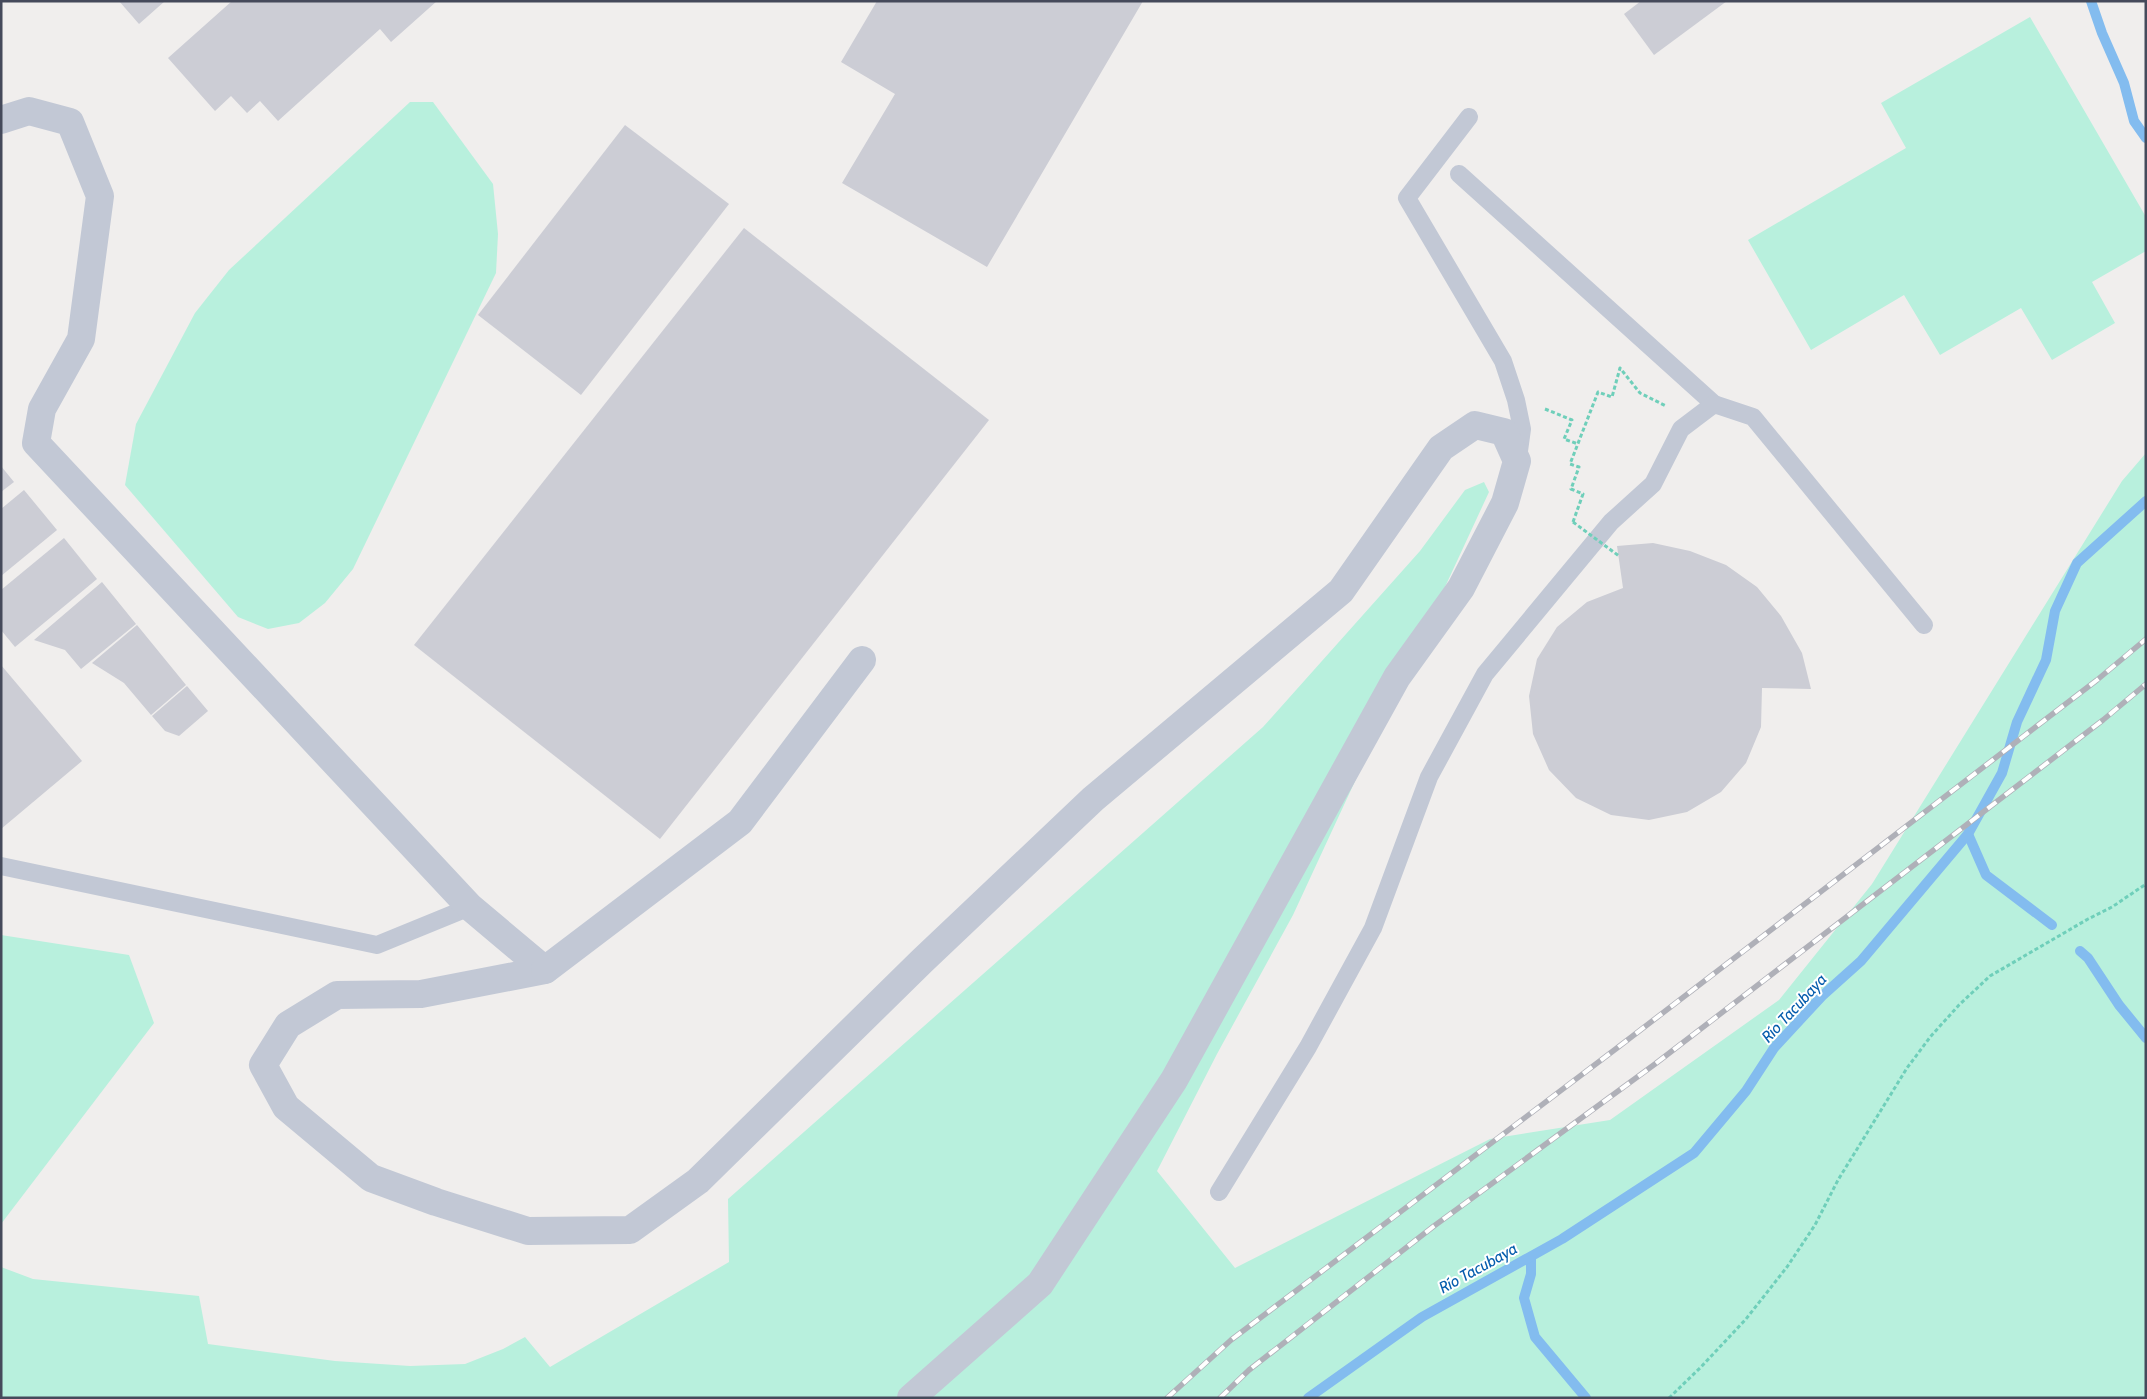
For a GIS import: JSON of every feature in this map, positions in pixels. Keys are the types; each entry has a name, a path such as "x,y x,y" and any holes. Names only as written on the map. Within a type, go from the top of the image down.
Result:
{"street":[{"path":"1,120 29,110 70,122 100,196 81,339 42,409 36,444 470,907 545,970"},
{"path":"862,660 740,822 545,970 421,994 337,995 288,1025 263,1065 286,1107 371,1178 436,1202 528,1231 630,1230 698,1181 922,961 1094,799 1341,591 1441,448 1475,425 1504,432 1517,461 1504,503 1461,588 1397,677 1174,1080 1040,1284 912,1398"}],"lane":[{"path":"1469,116 1407,198 1503,361 1522,429 1517,461"},
{"path":"1459,174 1714,404 1753,418 1924,625"},
{"path":"1219,1192 1308,1047 1373,928 1429,777 1485,674 1611,522 1654,484 1681,429 1714,404"},
{"path":"1,866 377,945 470,907"}],"path":[{"path":"1619,556 1573,522 1583,494 1571,489 1579,467 1570,464 1598,392 1612,397 1620,368 1640,393 1694,419"},
{"path":"1518,413 1541,407 1572,420 1564,439 1578,444"},
{"path":"1669,1398 1746,1319 1787,1267 1815,1225 1838,1180 1907,1068 1931,1036 1990,976 2112,907 2146,884"}],"green space":[{"path":"2030,17 2146,217 2146,251 2092,282 2115,323 2052,360 2021,308 1940,355 1904,295 1811,350 1748,240 1906,148 1881,103"},
{"path":"410,102 433,102 493,184 498,234 496,273 353,569 325,603 299,623 268,629 238,617 125,485 136,424 195,313 229,270"},
{"path":"2146,453 2146,1398 1,1398 1,1267 33,1279 199,1296 208,1344 335,1361 410,1366 465,1364 503,1349 525,1337 550,1367 729,1262 728,1199 1263,727 1420,551 1465,490 1484,482 1489,492 1293,915 1217,1054 1157,1171 1235,1268 1490,1139 1610,1120 1779,1000 1872,884 2122,481"},
{"path":"1,935 129,955 154,1023 1,1224"}],"building":[{"path":"119,1 165,1 139,24"},
{"path":"232,1 437,1 391,42 380,29 278,121 260,101 247,113 231,96 215,111 168,58"},
{"path":"877,1 1143,1 987,267 842,183 895,94 841,62"},
{"path":"1641,1 1727,1 1654,55 1624,14"},
{"path":"625,125 729,204 581,395 478,315"},
{"path":"744,228 989,420 660,839 414,645"},
{"path":"1,466 14,482 1,492"},
{"path":"24,490 57,530 1,576 1,509"},
{"path":"64,538 97,579 15,647 1,630 1,590"},
{"path":"1653,543 1690,551 1726,565 1757,587 1781,616 1802,653 1811,689 1762,688 1761,727 1746,763 1721,792 1687,812 1649,820 1611,815 1576,798 1549,770 1533,734 1529,696 1537,659 1557,627 1587,602 1623,588 1617,546"},
{"path":"102,582 136,624 81,669 65,650 34,640"},
{"path":"137,625 186,685 151,715 124,683 92,663"},
{"path":"1,665 82,761 1,829"},
{"path":"187,686 208,711 179,736 165,731 152,716"}],"waterway":[{"path":"2091,1 2102,33 2124,83 2134,121 2146,138"},
{"name":"Río Tacubaya","path":"1308,1398 1422,1317 1562,1239 1694,1153 1746,1091 1774,1048 1822,996 1861,961 1968,834 2002,773 2017,722 2046,660 2055,611 2077,563 2146,501"},
{"path":"1968,834 1986,875 2052,925"},
{"path":"2080,951 2088,958 2119,1005 2146,1038"},
{"path":"1531,1257 1531,1274 1524,1298 1535,1337 1586,1398"}],"railway":[{"path":"1167,1398 1231,1340 1617,1048 2097,680 2146,639"},
{"path":"1220,1398 1249,1370 1434,1226 1655,1064 2103,720 2146,684"}]}
